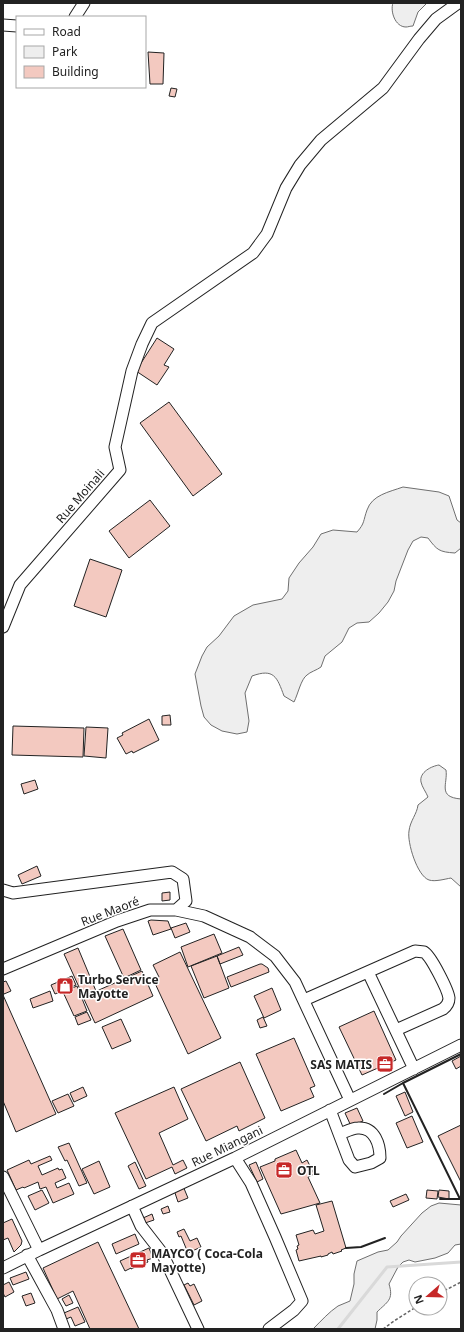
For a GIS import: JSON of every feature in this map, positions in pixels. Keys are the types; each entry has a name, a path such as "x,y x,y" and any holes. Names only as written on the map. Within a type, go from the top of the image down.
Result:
{"street":[{"path":"76,16 84,3"},
{"name":"Rue Moinali","path":"3,627 20,585 120,470 115,447 132,371 152,323 254,253 267,234 286,188 300,165 321,140 383,88 419,39 436,19 458,3"},
{"path":"3,25 16,26"},
{"path":"3,890 13,893 172,872 183,879 186,901 176,910"},
{"name":"Rue Maoré","path":"3,969 117,921 150,910 176,910 204,916 250,938 274,956 295,982 350,1100"},
{"path":"304,1000 415,951 420,951 427,954 431,959 449,998 447,1006 396,1030"},
{"path":"368,972 414,1069"},
{"name":"Rue Miangani","path":"3,1268 27,1255 235,1158 461,1045"},
{"path":"330,1110 340,1134"},
{"path":"235,1158 251,1183 302,1301 294,1310 270,1329"},
{"path":"3,1176 39,1250"},
{"path":"132,1206 141,1226 162,1253 198,1329"},
{"path":"27,1255 57,1310 64,1329"}],"path":[{"path":"448,1289 461,1282"},
{"path":"383,1329 408,1312"}],"green space":[{"path":"393,3 427,3 418,12 413,26 406,27 396,22 392,10"},
{"path":"403,487 439,492 449,496 457,520 461,523 461,548 455,553 450,553 439,550 428,538 421,537 413,541 396,581 394,591 388,602 369,622 357,623 349,628 342,642 325,656 321,667 305,677 301,683 294,702 284,696 277,679 274,676 265,673 259,674 252,676 245,693 249,721 247,732 237,734 222,731 211,725 204,717 195,674 207,647 219,636 234,616 253,605 282,599 288,591 289,578 321,534 333,530 357,532 363,524 369,505 377,497"},
{"path":"439,765 446,770 446,793 454,798 461,799 461,887 451,878 434,881 429,880 417,866 411,850 409,836 410,827 418,805 428,797 421,778 424,772"},
{"path":"439,1203 461,1205 461,1244 455,1245 448,1253 435,1258 415,1262 409,1260 403,1262 398,1267 389,1284 391,1294 389,1300 377,1312 375,1329 313,1329 335,1308 350,1301 357,1261 378,1252 388,1250 397,1242 422,1213 431,1206"}],"building":[{"path":"148,52 164,53 163,84 150,84"},
{"path":"171,88 177,89 175,97 169,96"},
{"path":"157,338 174,349 164,365 169,367 157,385 136,371"},
{"path":"169,402 222,474 193,496 140,423"},
{"path":"150,500 170,526 129,558 109,531"},
{"path":"90,559 122,570 106,617 74,606"},
{"path":"170,715 171,725 162,725 162,716"},
{"path":"149,719 159,740 133,753 132,751 126,754 117,738 123,735 122,733"},
{"path":"13,726 84,728 83,757 12,755"},
{"path":"86,727 108,728 106,758 84,756"},
{"path":"35,780 38,789 24,794 21,784"},
{"path":"37,866 41,876 22,884 18,875"},
{"path":"170,892 170,900 162,901 162,893"},
{"path":"148,921 168,921 171,929 153,935"},
{"path":"186,923 190,932 175,938 171,928"},
{"path":"123,929 141,970 124,978 105,936"},
{"path":"214,934 222,953 188,967 181,947"},
{"path":"239,947 243,955 220,964 217,956"},
{"path":"78,948 96,991 83,996 64,954"},
{"path":"180,952 221,1038 188,1054 153,979 159,977 153,965"},
{"path":"217,956 229,988 204,998 191,966"},
{"path":"260,964 268,968 269,972 231,987 227,977"},
{"path":"142,971 153,996 95,1023 83,997"},
{"path":"72,976 76,985 55,994 51,985"},
{"path":"6,981 11,991 4,994 3,982"},
{"path":"77,986 87,1011 74,1016 63,992"},
{"path":"272,988 281,1010 264,1018 254,996"},
{"path":"50,991 53,1001 33,1008 30,999"},
{"path":"3,995 56,1114 16,1132 3,1101"},
{"path":"374,1011 396,1060 362,1075 339,1027"},
{"path":"87,1012 91,1020 78,1025 75,1017"},
{"path":"263,1017 267,1026 260,1028 257,1020"},
{"path":"121,1019 131,1041 112,1049 102,1027"},
{"path":"294,1038 315,1086 310,1088 314,1097 281,1111 256,1054"},
{"path":"461,1056 461,1066 456,1069 452,1061"},
{"path":"240,1062 265,1118 239,1131 237,1126 206,1141 181,1089"},
{"path":"83,1087 87,1096 74,1102 70,1093"},
{"path":"174,1087 188,1119 159,1133 173,1165 183,1160 187,1168 175,1174 172,1167 146,1179 115,1113"},
{"path":"405,1092 413,1112 405,1116 396,1096"},
{"path":"68,1094 74,1106 58,1113 52,1101"},
{"path":"357,1108 363,1121 351,1126 345,1113"},
{"path":"412,1116 423,1142 407,1148 396,1123"},
{"path":"461,1125 461,1182 438,1136"},
{"path":"69,1143 87,1183 79,1186 67,1160 65,1161 58,1147"},
{"path":"296,1150 302,1163 307,1160 314,1174 308,1177 320,1203 281,1214 260,1167"},
{"path":"50,1156 52,1160 38,1166 42,1175 58,1168 59,1170 62,1169 66,1178 55,1183 57,1188 69,1183 74,1194 53,1203 46,1187 40,1189 38,1182 16,1190 7,1170 29,1160 31,1164"},
{"path":"99,1161 110,1187 94,1194 82,1169"},
{"path":"135,1162 146,1186 139,1189 128,1166"},
{"path":"256,1162 263,1179 257,1182 249,1165"},
{"path":"183,1186 188,1198 178,1202 174,1190"},
{"path":"42,1190 49,1203 35,1210 28,1196"},
{"path":"427,1190 438,1191 437,1199 426,1198"},
{"path":"439,1190 449,1191 449,1199 438,1197"},
{"path":"406,1194 409,1200 393,1207 390,1201"},
{"path":"332,1201 346,1248 333,1254 332,1252 321,1257 299,1261 296,1250 298,1249 297,1246 299,1245 296,1235 313,1230 315,1234 324,1231 316,1205"},
{"path":"168,1206 170,1212 163,1214 161,1209"},
{"path":"152,1214 154,1220 145,1223 143,1218"},
{"path":"12,1219 22,1241 21,1245 14,1252 8,1238 3,1240 3,1223"},
{"path":"184,1229 190,1241 197,1238 201,1247 188,1253 181,1236 179,1237 177,1232"},
{"path":"135,1234 139,1244 116,1254 112,1244"},
{"path":"98,1242 139,1329 90,1329 73,1291 57,1299 43,1268"},
{"path":"149,1248 153,1258 147,1260 148,1262 125,1271 120,1261"},
{"path":"26,1272 29,1279 13,1285 10,1278"},
{"path":"9,1282 14,1292 5,1297 3,1293 3,1285"},
{"path":"188,1283 190,1286 194,1284 202,1301 194,1305 184,1285"},
{"path":"31,1293 35,1303 26,1306 22,1296"},
{"path":"69,1295 73,1303 66,1306 62,1299"},
{"path":"78,1307 85,1322 75,1326 71,1317 66,1319 64,1313"}],"waterway":[{"path":"338,1329 387,1267 461,1262"}],"wall":[{"path":"403,1083 461,1054"},
{"path":"384,1094 403,1083 460,1199 440,1199"},
{"path":"346,1248 361,1247 385,1238"}],"place":[{"name":"Turbo Service Mayotte","path":"65,986"},
{"name":"SAS MATIS","path":"385,1064"},
{"name":"OTL","path":"284,1170"},
{"name":"MAYCO ( Coca-Cola Mayotte)","path":"138,1260"}]}
